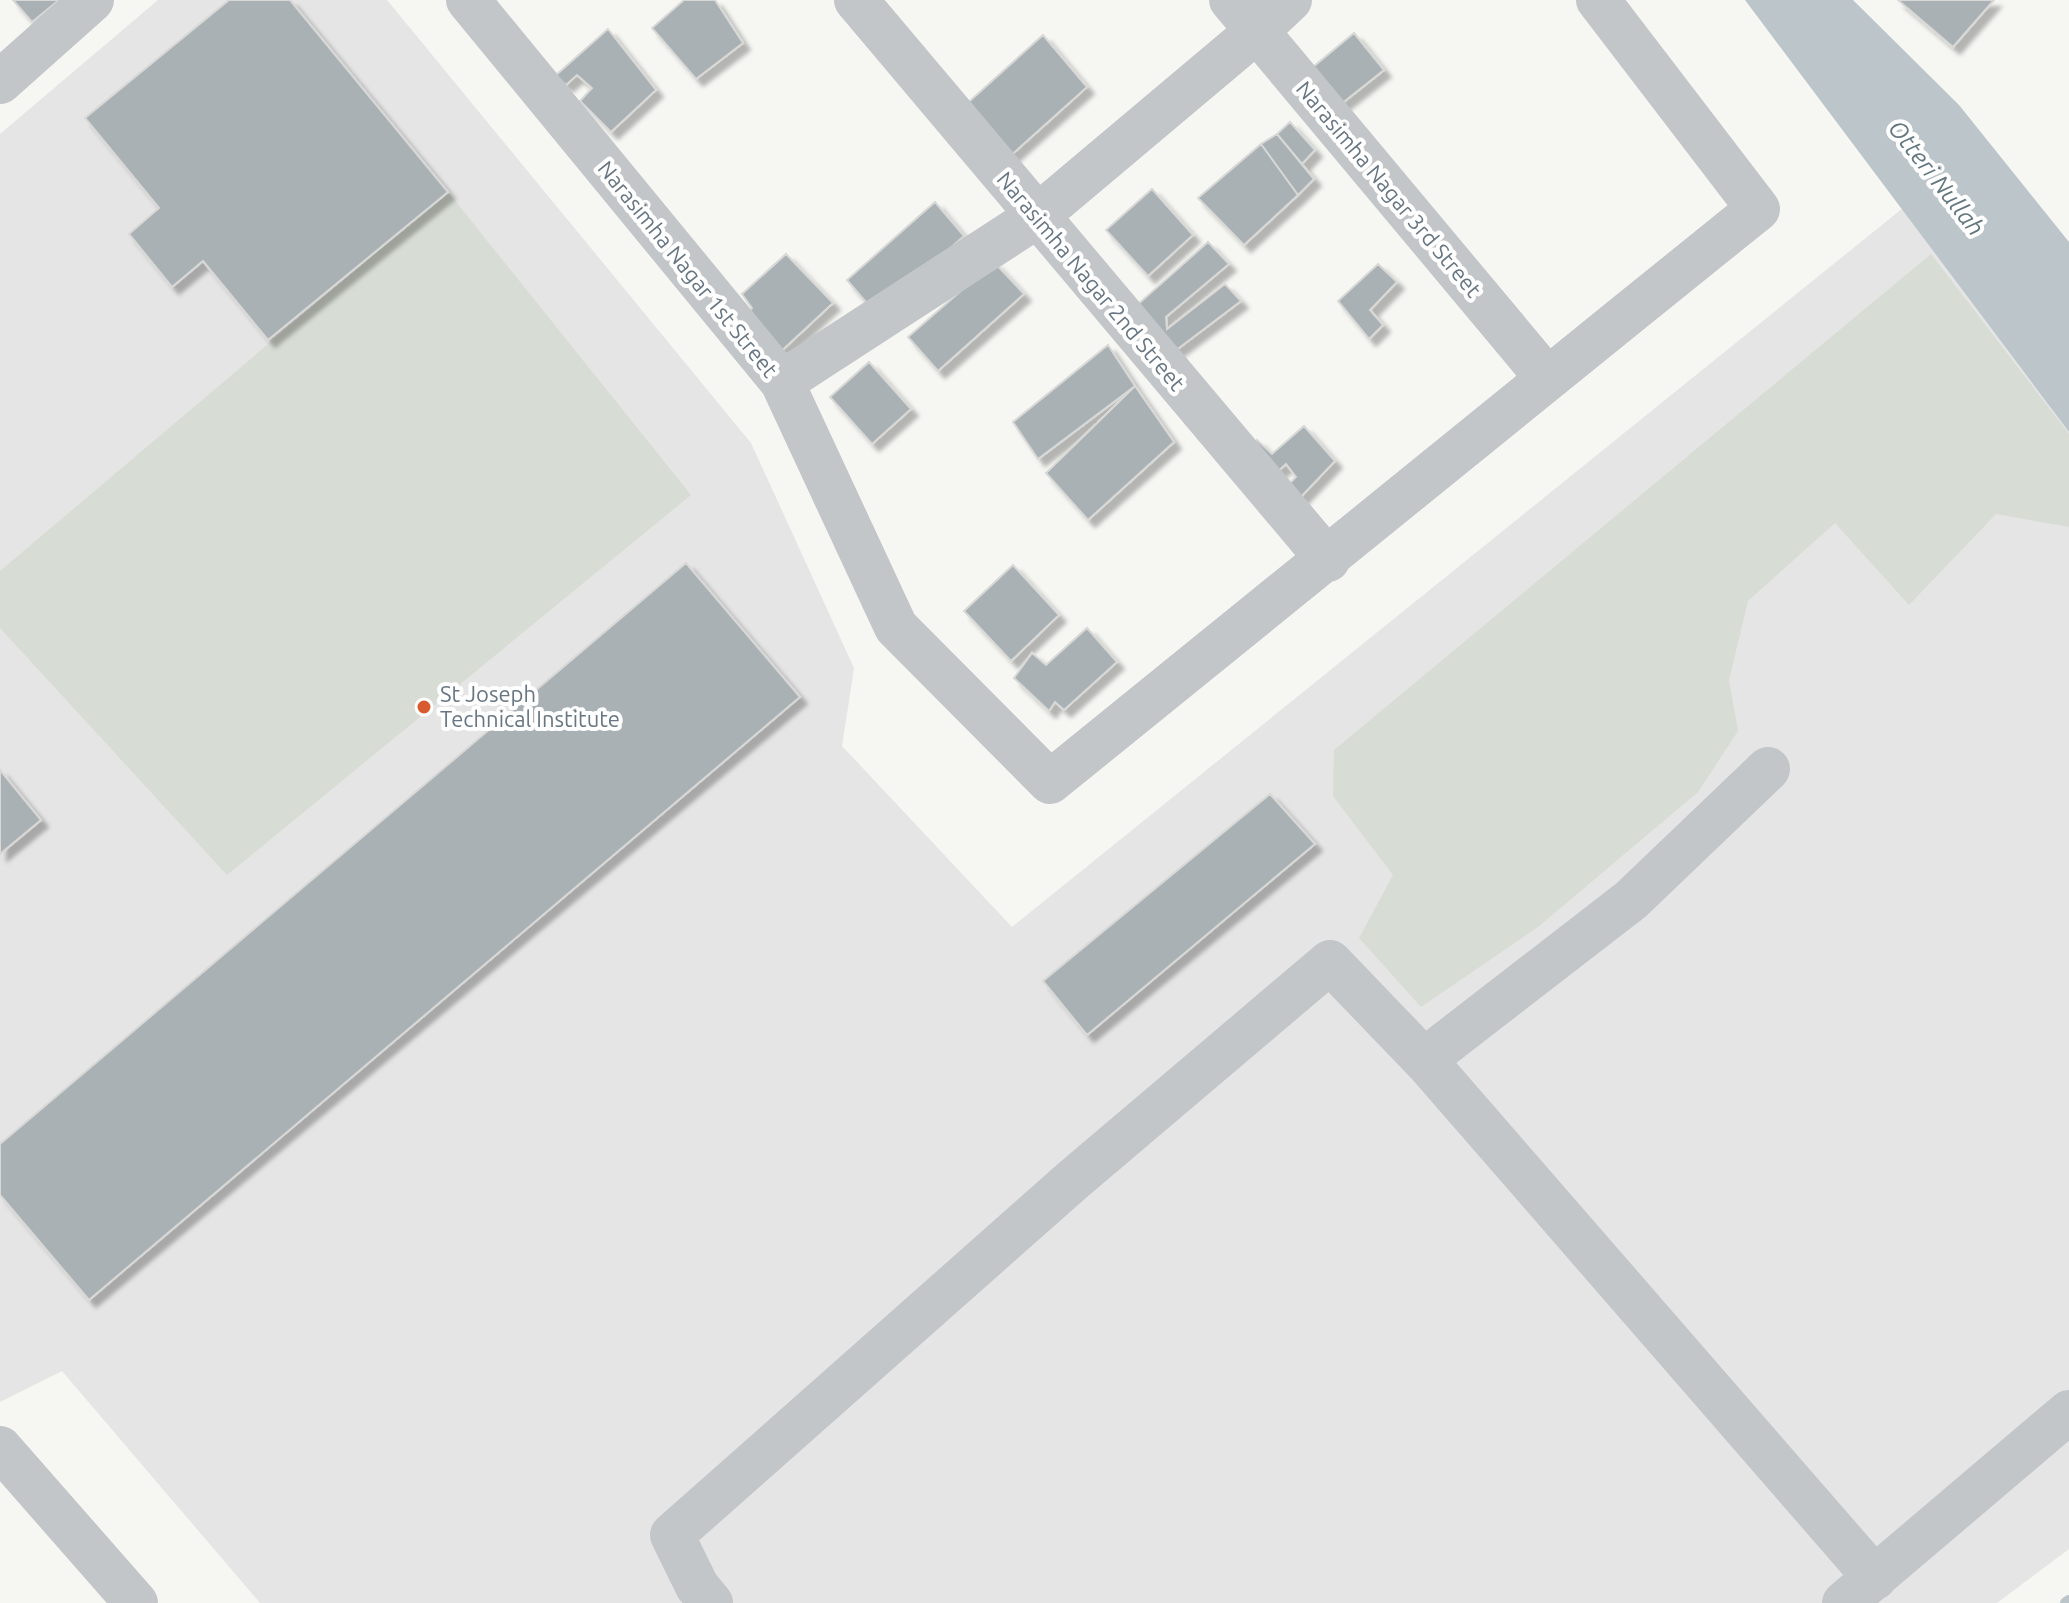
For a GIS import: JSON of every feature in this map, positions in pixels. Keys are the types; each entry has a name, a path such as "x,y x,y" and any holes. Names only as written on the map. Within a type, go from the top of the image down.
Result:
{"street":[{"path":"1,79 92,0"},
{"name":"Narasimha Nagar 1st Street","path":"468,0 782,382 896,627 1050,782 1328,560"},
{"name":"Narasimha Nagar 2nd Street","path":"856,0 1328,560"},
{"path":"782,382 1036,217 1244,16 1290,0"},
{"path":"1328,560 1547,378 1758,209 1598,0"},
{"name":"Narasimha Nagar 3rd Street","path":"1244,16 1547,378"},
{"path":"1424,1060 1631,900 1768,769"},
{"path":"711,1603 697,1586 672,1535 1073,1180 1330,962 1424,1060 1860,1590 2069,1412"},
{"path":"0,1448 136,1603"}],"shaded area":[{"path":"158,0 387,0 751,443 854,668 842,746 1012,927 1903,208 2069,432 2069,1549 1997,1603 260,1603 62,1371 0,1402 0,134"},
{"path":"448,192 691,495 227,875 0,628 0,571"},
{"path":"1931,254 2069,434 2069,527 1996,514 1909,605 1835,523 1748,601 1729,680 1738,731 1698,792 1538,927 1421,1007 1359,938 1393,875 1333,796 1334,750"}],"water":[{"name":"Otteri Nullah","path":"1745,0 1853,0 1959,105 2069,242 2069,432"}],"building":[{"path":"13,0 59,0 32,22"},
{"path":"229,0 290,0 448,192 268,340 203,261 172,287 129,234 159,208 85,118"},
{"path":"684,0 715,0 743,43 696,79 652,28"},
{"path":"1898,0 1994,0 1953,47"},
{"path":"608,29 656,90 611,132 580,101 592,88 577,75 566,85 555,76"},
{"path":"1354,33 1384,70 1336,108 1307,72"},
{"path":"1043,35 1087,87 1008,158 962,108"},
{"path":"1290,122 1315,150 1302,164 1277,134"},
{"path":"1277,134 1314,179 1298,195 1261,144"},
{"path":"1261,144 1298,195 1244,245 1198,198"},
{"path":"1152,189 1193,235 1148,276 1106,230"},
{"path":"935,202 964,236 876,314 847,280"},
{"path":"1208,242 1229,264 1166,317 1167,329 1225,284 1241,301 1175,351 1136,306"},
{"path":"786,254 833,303 776,356 744,320 752,308 742,294"},
{"path":"994,262 1024,294 938,371 908,337"},
{"path":"1378,264 1397,282 1370,310 1383,325 1369,339 1338,301"},
{"path":"1108,345 1135,386 1038,459 1013,422"},
{"path":"869,362 911,409 872,444 830,397"},
{"path":"1135,386 1174,442 1088,520 1046,473"},
{"path":"1304,426 1335,461 1296,502 1283,490 1296,477 1286,464 1273,476 1249,449 1257,440 1272,454"},
{"path":"686,563 800,697 89,1300 0,1195 0,1144"},
{"path":"1013,565 1059,615 1011,661 964,611"},
{"path":"1087,628 1117,662 1064,710 1055,702 1049,711 1014,678 1032,653 1046,665"},
{"path":"0,770 41,820 0,854"},
{"path":"1270,794 1315,844 1087,1035 1043,981"}],"place":[{"name":"St Joseph Technical Institute","path":"424,707"}]}
